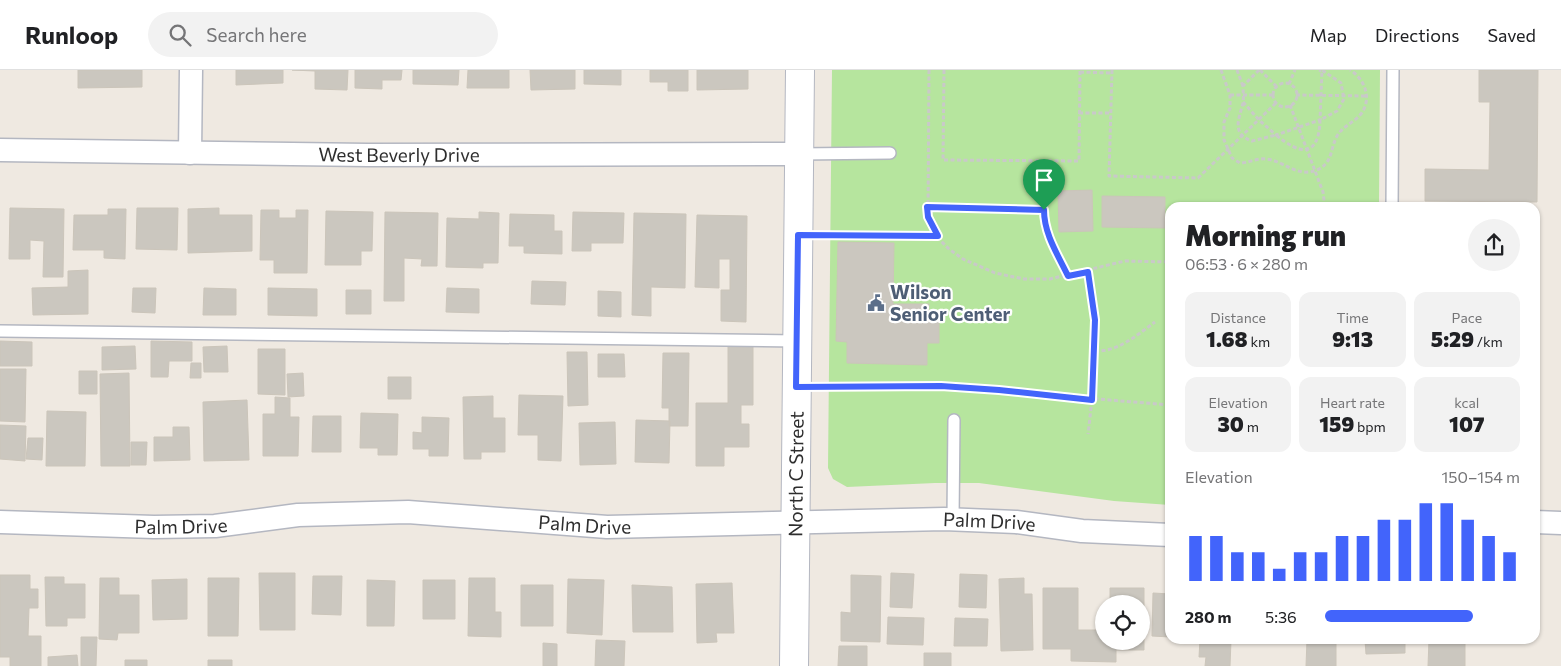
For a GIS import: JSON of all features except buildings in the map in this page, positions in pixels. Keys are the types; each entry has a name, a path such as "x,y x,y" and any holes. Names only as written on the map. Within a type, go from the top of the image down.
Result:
{"street":[{"path":"190,153 191,70"},
{"name":"North C Street","path":"794,666 800,70"},
{"name":"West Beverly Drive","path":"0,150 368,155 799,154"},
{"name":"Palm Drive","path":"0,522 154,527 215,526 298,515 363,512 458,514 540,523 607,527 953,519 1016,522 1082,531 1165,535"},
{"path":"1540,522 1561,523"}],"lane":[{"path":"1392,202 1393,70"},
{"path":"799,154 890,153"},
{"path":"0,331 797,341"},
{"path":"953,519 954,420"}],"path":[{"path":"929,70 928,217 938,236 963,259 995,273 1024,279 1050,279 1068,276 1125,261 1165,262"},
{"path":"944,70 943,160 1079,161 1080,71 1112,71 1109,176 1198,178 1276,103"},
{"path":"1221,70 1230,95 1230,108 1223,128 1228,150 1232,158 1240,162 1266,159 1276,161 1296,172 1314,170 1327,162 1332,156 1337,135 1346,125 1359,116 1365,106 1366,96 1361,79 1350,70"},
{"path":"1237,70 1243,86 1243,102 1237,123 1242,136 1252,141 1320,120 1337,111 1342,105 1344,96 1337,80 1321,70"},
{"path":"1243,86 1260,70 1277,87"},
{"path":"1289,84 1295,70"},
{"path":"1243,102 1259,120 1291,147 1306,149 1317,141 1320,120 1321,70"},
{"path":"1276,103 1274,95 1277,87 1289,84 1294,88 1296,95 1290,105"},
{"path":"1230,95 1274,95"},
{"path":"1296,95 1366,96"},
{"path":"1276,103 1283,106 1290,105"},
{"path":"1290,105 1323,192 1325,202"},
{"path":"1079,113 1111,113"},
{"path":"1043,161 1046,230 1068,276"},
{"path":"927,207 1044,210"},
{"path":"798,235 938,236"},
{"path":"1088,272 1095,320 1092,400 1088,434"},
{"path":"1095,351 1103,351 1120,346 1155,322"},
{"path":"796,387 941,386 1165,405"}],"green space":[{"path":"832,70 1380,70 1379,202 1165,202 1165,505 1114,501 979,483 847,487 833,479 828,468"}],"place":[{"name":"Wilson Senior Center","path":"876,303"}],"route":[{"path":"927,207 1044,210 1046,230 1068,276 1088,272 1095,320 1094,392 1092,400 941,386 796,387 798,235 938,236 928,217 927,207"}]}
